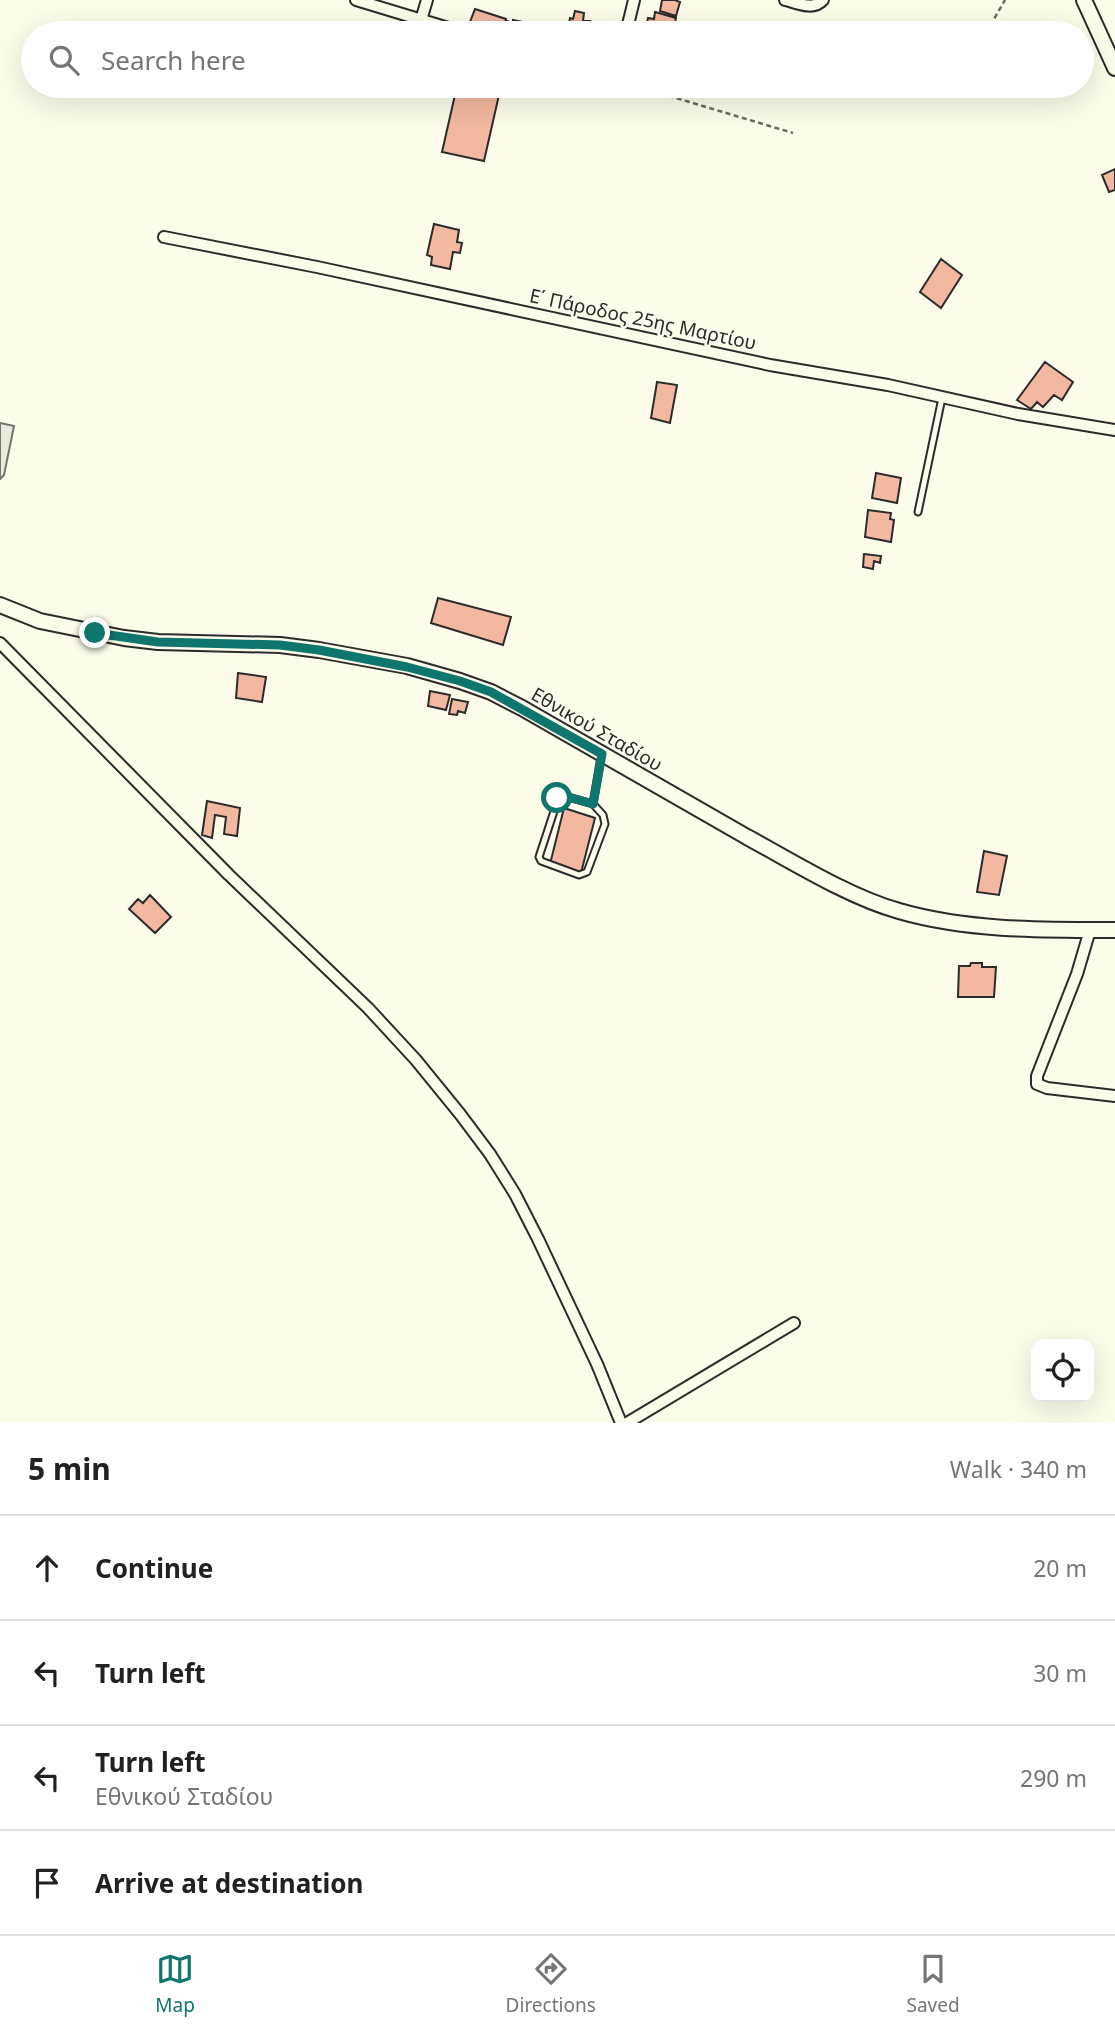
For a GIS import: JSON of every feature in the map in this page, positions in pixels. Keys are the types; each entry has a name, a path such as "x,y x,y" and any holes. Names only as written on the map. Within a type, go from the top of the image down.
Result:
{"street":[{"path":"356,0 424,21"},
{"path":"421,20 427,0"},
{"path":"629,21 634,0"},
{"path":"785,0 812,6 821,2"},
{"path":"1084,0 1094,21"},
{"path":"1094,22 1115,68"},
{"name":"Ε΄ Πάροδος 25ης Μαρτίου","path":"164,237 317,267 770,365 1018,414 1115,430"},
{"name":"Εθνικού Σταδίου","path":"0,605 40,621 124,638 158,642 280,645 407,667 460,681 491,692 788,860 863,898 899,911 957,923 1014,928 1115,930"},
{"path":"0,643 229,875 368,1008 416,1060 460,1114 491,1154 532,1228 597,1364 621,1423"},
{"path":"1090,930 1077,974 1037,1076 1037,1084 1047,1088 1115,1096"},
{"path":"626,1423 794,1323"}],"lane":[{"path":"918,512 942,397"},
{"path":"593,804 602,754"},
{"path":"561,795 593,804 603,815 605,824 587,872 579,875 541,861 539,857 557,798 561,795"}],"path":[{"path":"993,21 1005,0"},
{"path":"676,98 793,133"}],"shaded area":[{"path":"0,423 14,426 4,475 0,479"}],"building":[{"path":"662,0 680,2 676,16 660,11"},
{"path":"475,9 506,19 505,21 470,21"},
{"path":"575,11 584,13 583,21 569,21 570,18 573,19"},
{"path":"655,12 676,18 675,21 647,21 648,18 654,19"},
{"path":"454,98 498,98 484,161 442,152"},
{"path":"1115,169 1115,190 1109,192 1102,175"},
{"path":"434,224 459,230 457,242 462,243 460,253 453,252 450,269 431,265 432,257 427,255"},
{"path":"941,259 962,275 941,308 920,292"},
{"path":"1045,362 1073,382 1062,400 1054,395 1043,407 1037,402 1031,409 1017,400"},
{"path":"657,382 677,385 670,423 651,418"},
{"path":"876,473 901,478 897,503 872,498"},
{"path":"868,510 891,513 890,519 894,520 891,542 865,537"},
{"path":"864,554 881,556 880,563 874,561 873,569 863,567"},
{"path":"438,598 511,617 503,645 431,623"},
{"path":"238,673 266,677 262,702 236,698"},
{"path":"430,691 450,695 446,710 428,706"},
{"path":"452,699 468,702 465,713 458,711 457,715 449,714"},
{"path":"207,801 240,808 237,836 224,834 226,817 215,815 212,838 202,835"},
{"path":"564,808 595,818 581,873 550,864"},
{"path":"984,851 1007,856 999,895 977,892"},
{"path":"150,895 171,917 155,933 129,909 138,899 143,903"},
{"path":"971,963 982,963 982,967 996,967 994,997 958,997 959,966 970,966"}],"route":[{"path":"95,633 158,642 280,645 319,650 407,667 491,692 602,754 593,804 561,795 557,798"}]}
